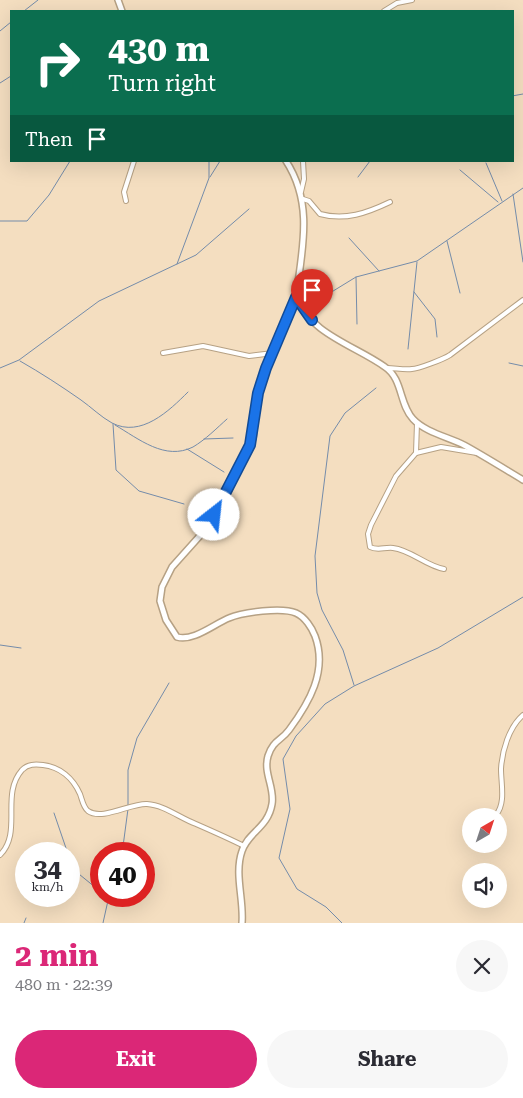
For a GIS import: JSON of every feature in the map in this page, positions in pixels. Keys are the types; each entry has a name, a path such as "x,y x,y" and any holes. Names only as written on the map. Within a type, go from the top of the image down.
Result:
{"street":[{"path":"386,10 398,3 412,0"},
{"path":"126,202 124,192 134,162"},
{"path":"242,923 239,874 244,846 266,822 271,809 272,796 266,764 273,744 289,730 312,696 320,657 317,641 314,632 302,616 292,612 275,611 241,614 182,639 177,637 166,620 160,594 172,567 206,529 244,459 252,438 258,393 272,353 296,297 305,223 301,192 286,162"},
{"path":"301,192 304,173 303,162"},
{"path":"303,199 310,202 320,214 343,217 376,209 390,202"},
{"path":"296,297 306,312 334,338 387,368 394,377 408,413 417,423 476,453 523,480"},
{"path":"387,368 414,369 439,361 450,355 523,300"},
{"path":"163,353 203,346 249,356 272,353"},
{"path":"416,454 417,423"},
{"path":"444,570 434,568 393,548 374,549 370,547 367,541 372,525 396,476 416,454 441,447 476,453"},
{"path":"500,808 503,754 510,735 523,715"},
{"path":"0,855 9,844 12,785 22,770 36,764 50,766 69,777 75,784 84,806 94,814 102,814 138,804 148,804 244,846"}],"waterway":[{"path":"25,10 38,0"},
{"path":"0,31 10,23"},
{"path":"0,83 10,77"},
{"path":"514,96 523,94"},
{"path":"0,221 27,221 49,195 69,162"},
{"path":"177,264 209,178 209,162"},
{"path":"210,177 219,162"},
{"path":"358,177 369,162"},
{"path":"486,163 502,201"},
{"path":"460,170 498,202"},
{"path":"325,296 356,277 417,261 523,188"},
{"path":"513,194 523,262"},
{"path":"0,368 19,360 99,301 196,255 249,209"},
{"path":"349,238 379,271"},
{"path":"447,241 460,293"},
{"path":"408,349 417,262"},
{"path":"356,277 357,324"},
{"path":"414,292 435,319 437,337"},
{"path":"20,361 66,390 108,421 123,427 144,425 154,420 188,392"},
{"path":"509,363 523,366"},
{"path":"354,685 343,650 322,610 317,593 315,556 330,436 345,413 376,388"},
{"path":"115,425 143,442 162,450 183,451 193,447 227,419"},
{"path":"113,424 116,470 139,491 184,504"},
{"path":"204,439 233,438"},
{"path":"187,449 224,472"},
{"path":"342,923 326,907 297,889 279,858 290,809 283,759 296,736 325,704 354,686 438,648 523,597"},
{"path":"0,645 21,648"},
{"path":"128,805 128,770 137,738 169,683"},
{"path":"124,842 128,809"},
{"path":"54,813 64,842"},
{"path":"80,875 90,883"},
{"path":"103,923 107,907"},
{"path":"24,923 26,918"}],"route":[{"path":"214,515 250,445 254,429 258,393 266,368 296,297 312,320"}]}
